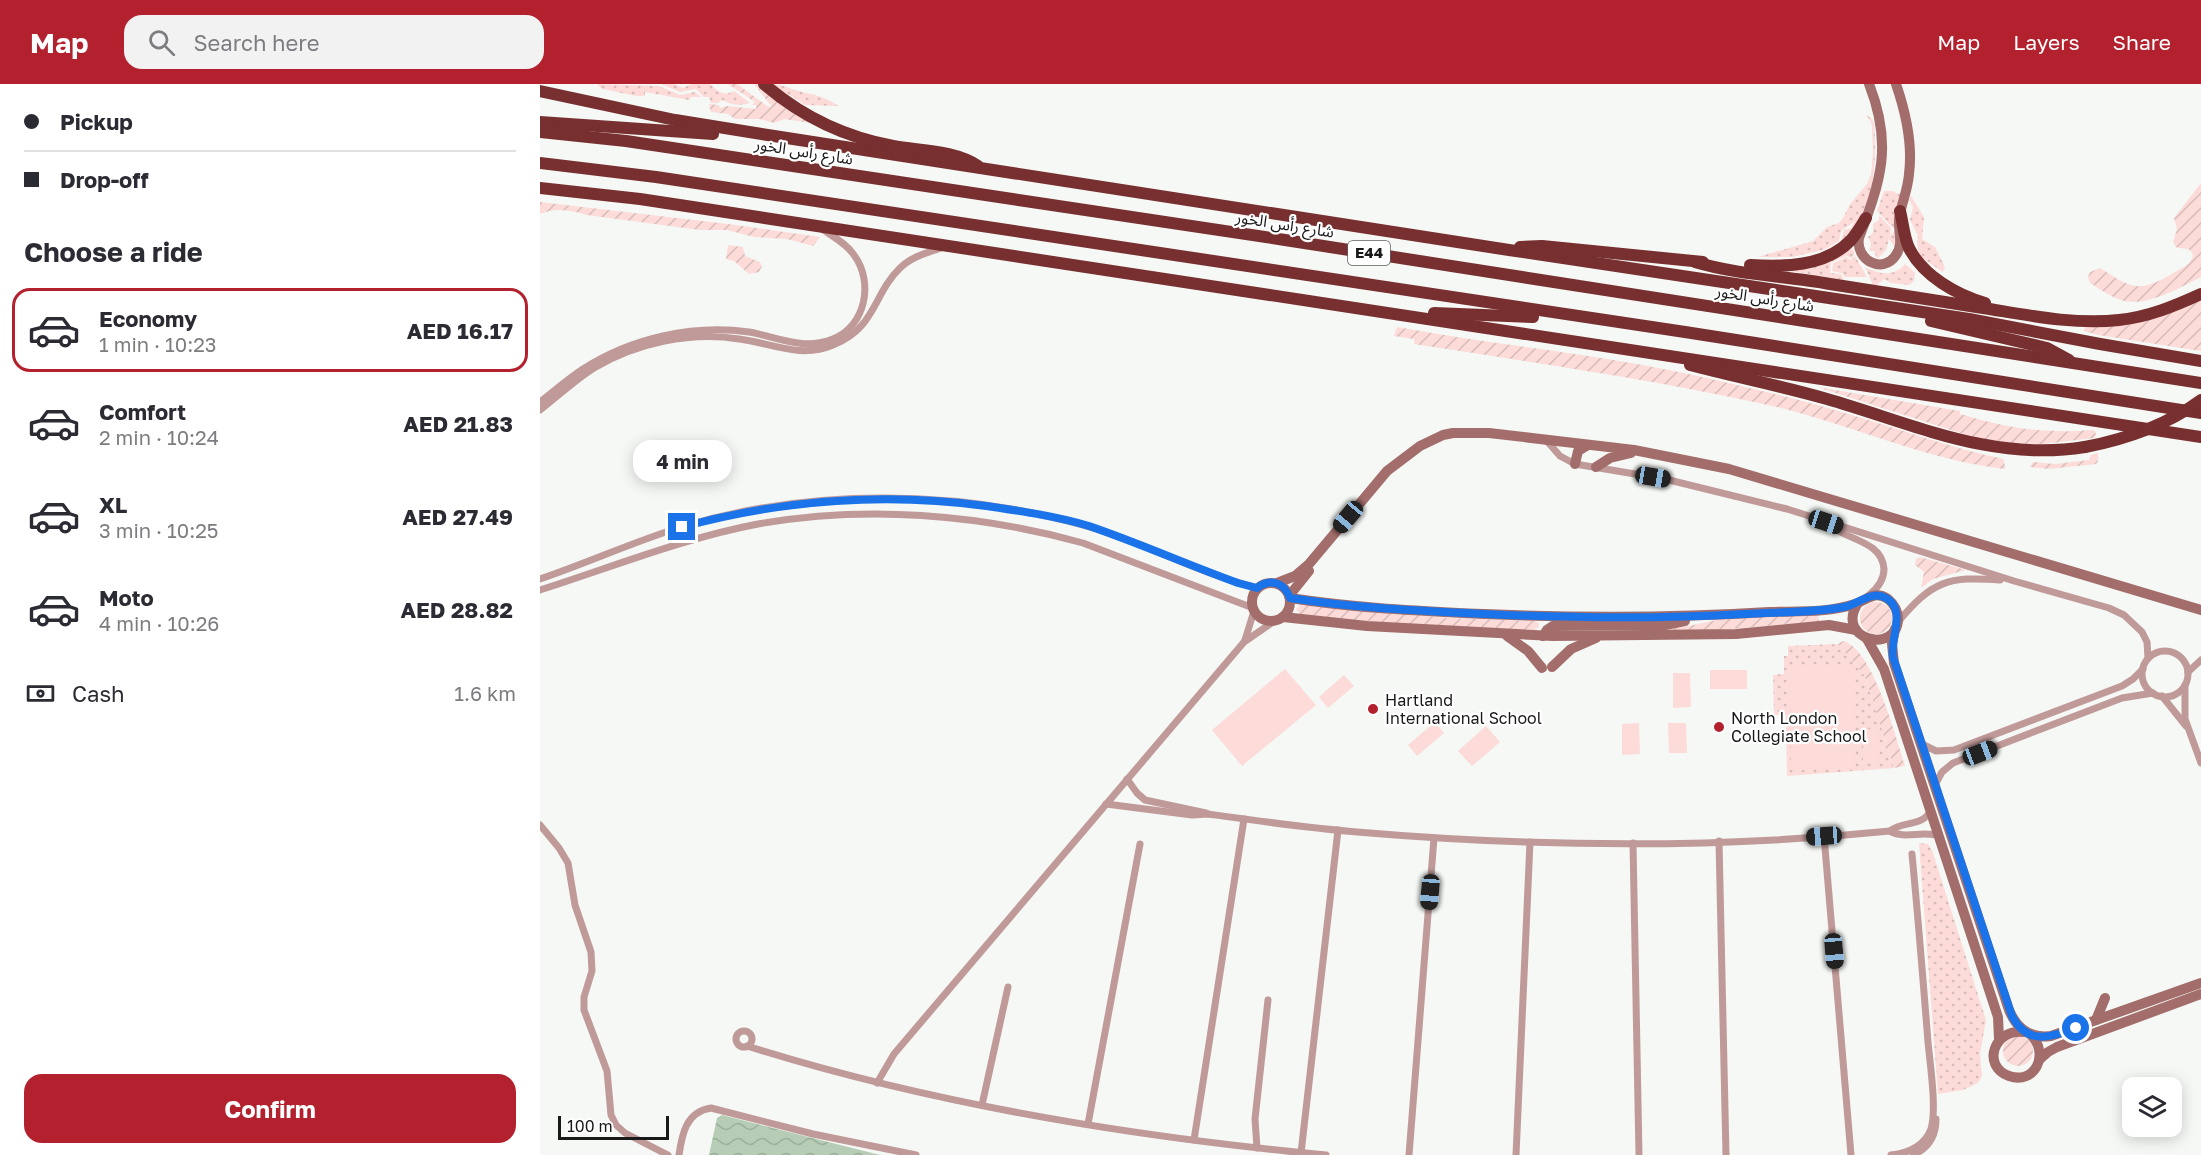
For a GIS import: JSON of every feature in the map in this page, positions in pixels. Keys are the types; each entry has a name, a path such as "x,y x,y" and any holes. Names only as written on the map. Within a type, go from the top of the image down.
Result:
{"highway":[{"path":"765,84 807,115 849,134 884,144 964,158 984,170"},
{"path":"540,91 675,120 984,170 1969,318 2201,361"},
{"path":"540,122 675,130 751,139 774,136"},
{"name":"شارع رأس الخور","path":"540,132 607,138 2201,383"},
{"name":"E44","path":"540,163 668,179 2201,412"},
{"path":"540,188 817,226 1661,353 2198,437"},
{"path":"1900,211 1909,249 1923,268 1939,280 1981,301 2054,318"},
{"path":"1509,250 1537,245 1695,262 1768,266 1810,262 1828,256 1855,236 1866,218"},
{"path":"1695,262 1719,268 2024,315 2097,321 2133,318 2155,313 2201,294"},
{"path":"1827,297 1858,307 1960,327 2047,348 2073,362"},
{"path":"1372,311 1592,319"},
{"path":"1661,353 1687,364 1782,386 1975,444 2039,451 2085,447 2108,442 2154,427 2201,399"}],"street":[{"path":"1869,84 1879,117 1882,160 1877,190 1858,242 1860,253 1872,264 1885,264 1893,260 1900,247 1900,211 1908,185 1910,152 1905,114 1896,84"},
{"path":"540,402 569,379 599,360 630,346 661,337 702,331 735,331 802,344 819,343 840,336 854,325 860,314 864,299 863,277 857,259 849,249 817,226"},
{"path":"540,410 595,368 620,355 649,345 689,338 714,337 738,338 794,351 810,351 833,345 848,337 867,319 891,278 901,266 914,258 945,246"},
{"path":"1244,642 1253,610 1252,598 1257,588 1266,583 1277,583 1295,576 1309,564 1393,465 1431,440 1449,434 1481,432 1642,451 1729,469 2201,610"},
{"path":"877,1083 894,1054 1244,642 1279,619 1288,610 1290,597 1392,475 1424,449 1457,434"},
{"path":"1546,440 1560,456 1575,464 1665,479 1787,509 2014,581 2109,608 2124,615 2137,626 2145,637 2148,658 2143,669 2122,686 1954,750 1936,751 1921,744"},
{"path":"1575,464 1578,451 1588,445"},
{"path":"1596,467 1615,456 1642,451"},
{"path":"540,579 658,534 714,519 794,503 875,499 972,504 1059,519 1088,526 1229,580 1257,588"},
{"path":"540,590 664,549 737,529 824,516 886,514 981,521 1058,536 1083,543 1253,610 1263,619 1504,634 1549,626 1671,625 1693,617 1829,609 1858,603 1879,586 1883,574 1882,560 1879,554 1867,544 1837,531 1826,522"},
{"path":"1867,639 1882,639 1896,627 1921,596 1946,582 1976,578 2014,581"},
{"path":"1277,583 1284,587 1290,597"},
{"path":"1868,596 1880,596 1891,602 1897,612 1892,644 1893,657 2009,1010 2015,1022 2039,1046 2040,1059"},
{"path":"1290,597 1354,606 1549,626 1602,636 1736,634 1828,625 1856,630 1867,639 1884,669 1998,1017 2000,1039"},
{"path":"1856,630 1852,616 1858,603"},
{"path":"1504,634 1547,668 1570,649 1602,636"},
{"path":"2148,658 2156,653 2170,652 2182,659 2188,672"},
{"path":"2201,660 2188,672 2184,702 2187,728 2201,763"},
{"path":"2143,669 2145,685 2153,693 2162,696 2177,693 2185,685"},
{"path":"1935,785 1942,772 1953,763 2122,698 2153,693"},
{"path":"2162,696 2187,728"},
{"path":"1127,779 1137,793 1149,802 1208,814 1338,830 1434,838 1530,842 1719,841 1890,831 1899,825 1921,822 1928,816 1931,809"},
{"path":"1106,804 1192,815 1208,814"},
{"path":"1194,1140 1244,819"},
{"path":"540,825 568,863 575,905 591,952 592,970 584,998 584,1010 607,1071 611,1115 616,1125 625,1133 668,1155"},
{"path":"1301,1153 1338,830"},
{"path":"1890,831 1898,835 1929,834 1939,837"},
{"path":"1824,836 1851,1155"},
{"path":"1409,1155 1434,838"},
{"path":"1719,841 1726,1155"},
{"path":"1516,1155 1530,842"},
{"path":"1633,843 1639,1155"},
{"path":"1088,1124 1140,844"},
{"path":"1912,854 1936,1116 1935,1133 1927,1147 1914,1155"},
{"path":"2201,983 2051,1036 2011,1032 1995,1045 1994,1060 1999,1069 2010,1076 2018,1077 2032,1072 2040,1059 2057,1047 2201,994"},
{"path":"982,1105 1008,987"},
{"path":"2096,1020 2105,998"},
{"path":"1257,1148 1255,1119 1268,1000"},
{"path":"747,1046 877,1083 982,1105 1194,1140 1326,1155"},
{"path":"1891,1155 1911,1151 1927,1137 1932,1123 1932,1084"},
{"path":"679,1155 683,1133 689,1119 697,1112 711,1108 803,1132 916,1155"}],"shaded area":[{"path":"597,84 659,86 680,95 695,92 701,97 691,97 689,100 645,92 645,96 635,96 602,89"},
{"path":"661,84 674,84 683,88 692,84 710,84 724,93 734,91 750,103 736,104 722,100 718,103 711,103 709,97 704,97 696,89 680,92"},
{"path":"728,84 737,84 767,106 772,107 754,84 758,84 768,94 812,123 784,119 774,123 760,119 735,119 728,114 711,112 709,104 718,105 721,108 726,106 756,109 756,105 752,105 755,102"},
{"path":"771,84 819,96 838,106 805,105 790,95 787,97"},
{"path":"1865,114 1872,119 1874,124 1873,178 1863,213 1853,229 1841,241 1844,230 1851,228 1854,222 1841,231 1839,241 1823,250 1792,257 1758,257 1813,241 1827,227 1839,223 1871,175 1873,152 1871,122"},
{"path":"2201,183 2201,277 2154,299 2134,302 2115,298 2090,283 2088,277 2090,272 2100,268 2121,281 2144,286 2163,279 2188,264 2192,259 2192,253 2176,247 2173,242 2177,229 2174,218"},
{"path":"1884,191 1892,191 1901,195 1895,247 1889,239 1886,250 1877,259 1874,251 1870,251 1871,243 1868,237 1873,233 1873,224 1879,220 1879,215 1891,228 1890,236 1895,230 1877,211"},
{"path":"1911,196 1924,217 1922,239 1935,247 1945,267 1943,272 1920,257 1918,236 1910,220 1913,207 1909,200"},
{"path":"540,202 820,237 813,246 787,239 754,237 727,230 700,230 569,211 557,210 540,214"},
{"path":"728,245 743,247 745,256 760,262 762,266 759,272 749,274 734,261 726,259"},
{"path":"1851,247 1855,254 1851,258 1847,256 1831,262 1830,273 1841,274 1844,280 1790,271"},
{"path":"1855,256 1867,277 1845,277 1842,273 1832,271 1833,263 1847,257 1850,260"},
{"path":"1905,264 1915,273 1914,281 1909,285 1891,283 1884,279 1877,285 1873,285 1865,267 1891,273"},
{"path":"2201,297 2201,351 2084,331 2085,327"},
{"path":"1397,327 1633,363 1759,390 2004,459 2005,469 1976,465 1920,451 1809,416 1735,398 1598,373 1414,344 1414,339 1394,336"},
{"path":"1817,387 1960,411 1960,414 2010,426 2057,431 2092,430 2096,435 2094,438 2042,444 1979,439"},
{"path":"2098,453 2096,464 2049,469 2030,467 2033,462 2055,464 2089,460 2091,455"},
{"path":"1920,557 1966,570 1933,579 1921,588 1924,572 1915,565 1916,559"},
{"path":"1876,602 1887,607 1892,618 1887,629 1876,634 1865,629 1860,618 1865,607"},
{"path":"1301,604 1449,618 1534,621 1539,623 1539,627 1534,630 1505,629 1358,620 1300,614 1296,609"},
{"path":"1818,614 1819,622 1692,632 1567,628 1684,627 1721,619"},
{"path":"1843,641 1854,647 1873,676 1905,766 1894,768 1865,676 1838,644"},
{"path":"1838,644 1865,676 1894,768 1787,776 1786,715 1774,715 1773,675 1784,674 1784,656 1788,656 1788,646"},
{"path":"1853,665 1855,768 1791,770 1789,667"},
{"path":"1285,669 1316,705 1242,766 1212,730"},
{"path":"1710,670 1747,670 1747,689 1710,689"},
{"path":"1673,673 1690,673 1691,707 1673,708"},
{"path":"1344,675 1354,686 1328,708 1319,697"},
{"path":"1435,722 1444,733 1417,756 1408,745"},
{"path":"1639,723 1640,754 1622,755 1622,724"},
{"path":"1668,723 1686,723 1687,753 1669,753"},
{"path":"1486,726 1500,742 1472,766 1458,751"},
{"path":"1863,729 1879,729 1879,763 1863,763"},
{"path":"1919,843 1928,844 1932,850 1986,1020 1980,1054 1982,1076 1978,1083 1963,1090 1938,1094"},
{"path":"2018,1036 2024,1037 2032,1045 2032,1057 2024,1065 2018,1066 2012,1065 2004,1057 2003,1051 2004,1045 2012,1037"}],"water":[{"path":"722,1115 880,1155 709,1155 717,1118"}],"place":[{"name":"Hartland International School","path":"1373,709"},
{"name":"North London Collegiate School","path":"1719,727"}],"route":[{"path":"682,527 794,503 855,499 917,500 1001,508 1088,526 1238,583 1257,588 1274,582 1286,589 1290,598 1354,606 1449,613 1638,618 1829,609 1858,603 1868,596 1886,598 1894,606 1898,618 1892,638 1893,657 2009,1010 2015,1022 2024,1032 2031,1035 2046,1037 2076,1028"}]}
